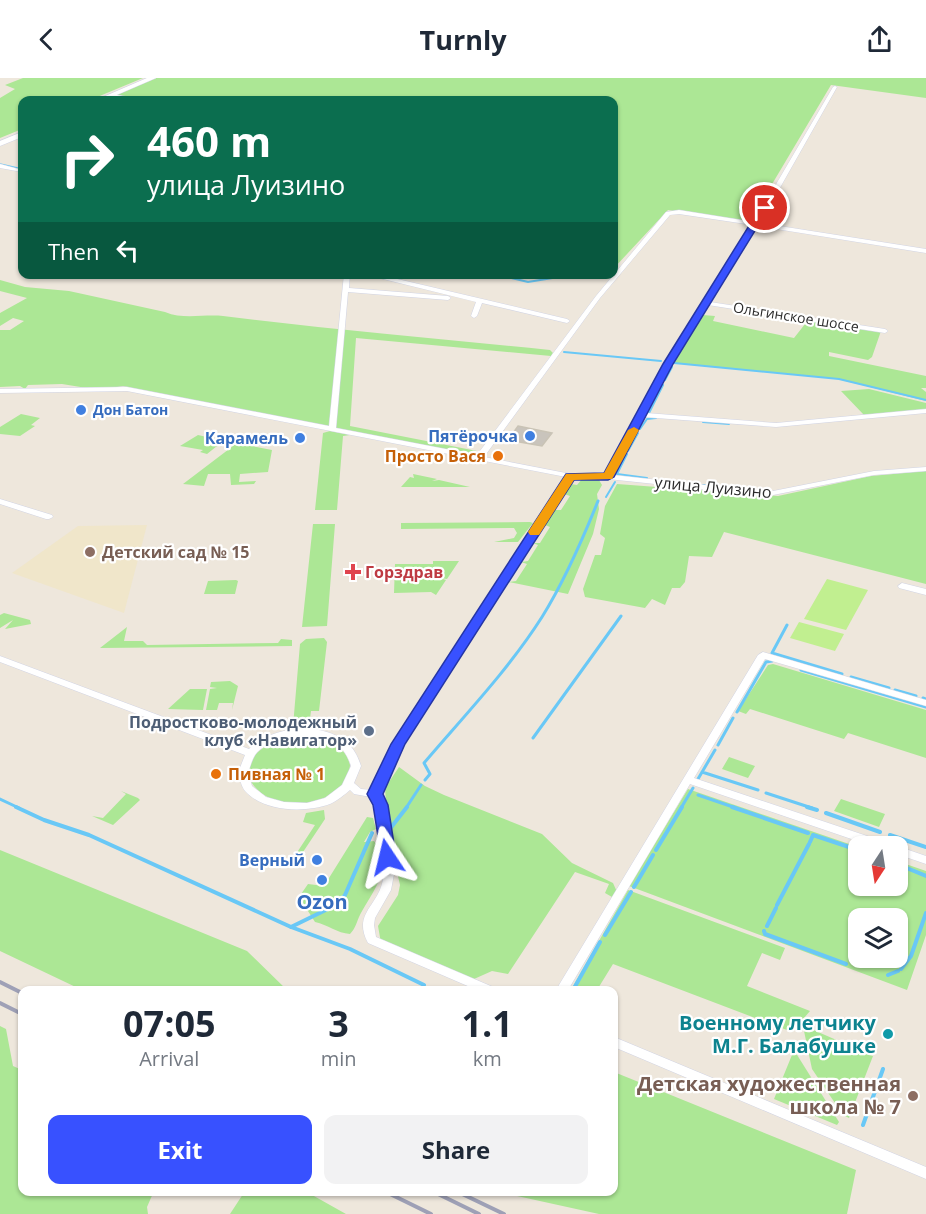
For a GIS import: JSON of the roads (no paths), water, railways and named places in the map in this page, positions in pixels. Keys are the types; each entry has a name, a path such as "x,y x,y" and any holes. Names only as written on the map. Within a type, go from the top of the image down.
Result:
{"main road":[{"path":"112,95 153,78"},
{"path":"0,144 18,136"}],"street":[{"path":"608,477 668,364 755,226 836,87"},
{"path":"112,95 117,96"},
{"path":"0,166 18,170"},
{"path":"618,273 668,213 679,212 755,226 926,250"},
{"path":"332,429 346,279"},
{"path":"386,279 567,321"},
{"path":"479,458 613,279"},
{"path":"401,294 406,284"},
{"path":"345,290 480,301"},
{"path":"474,316 480,301"},
{"name":"Ольгинское шоссе","path":"706,303 885,330"},
{"name":"улица Луизино","path":"0,391 127,389 571,476 608,477 768,494 874,473 926,469"},
{"path":"643,414 776,425 926,411"},
{"path":"375,794 398,744 571,476"},
{"path":"0,501 49,517"},
{"path":"902,586 926,592"},
{"path":"564,986 763,655 926,703"},
{"path":"0,659 250,753"},
{"path":"312,733 330,737 344,745 354,757 354,775 349,784 333,798 314,805 276,805 257,797 245,784 243,768 250,753 263,743 288,734 312,733"},
{"path":"688,780 854,836"},
{"path":"349,784 358,792 375,794"},
{"path":"375,794 381,805 390,869 387,886 376,909 368,918 366,928 372,940 480,986"},
{"path":"908,854 926,860"},
{"path":"618,1044 926,1173"}],"waterway":[{"path":"0,164 18,168"},
{"path":"516,279 528,282 546,279"},
{"path":"564,352 661,361"},
{"path":"674,363 839,379 926,400"},
{"path":"665,380 672,367"},
{"path":"649,413 663,385"},
{"path":"640,429 647,419 656,418"},
{"path":"703,422 729,424"},
{"path":"628,451 638,433"},
{"path":"627,454 617,474 647,478"},
{"path":"661,480 675,482"},
{"path":"606,497 615,482"},
{"path":"703,485 711,486"},
{"path":"425,780 430,774 424,763 501,674 542,617 573,560 598,501"},
{"path":"533,738 621,616"},
{"path":"787,625 772,653 842,674"},
{"path":"737,712 766,662 772,661"},
{"path":"801,670 926,707"},
{"path":"851,677 889,688"},
{"path":"895,690 916,696"},
{"path":"718,745 733,718"},
{"path":"702,772 715,750"},
{"path":"698,779 702,772"},
{"path":"702,772 758,790"},
{"path":"406,808 421,785"},
{"path":"681,808 693,788"},
{"path":"766,793 812,808"},
{"path":"698,795 736,808"},
{"path":"0,799 19,808"},
{"path":"16,807 44,820 89,835 291,927"},
{"path":"389,830 407,807"},
{"path":"656,850 682,807"},
{"path":"732,807 808,833"},
{"path":"807,807 817,810"},
{"path":"826,813 880,832"},
{"path":"291,927 336,905 345,895 372,833"},
{"path":"810,842 813,835 848,847"},
{"path":"890,835 926,847"},
{"path":"777,905 809,844"},
{"path":"634,887 653,855"},
{"path":"908,869 926,876"},
{"path":"605,935 631,892"},
{"path":"767,926 776,908"},
{"path":"901,969 911,956 926,913"},
{"path":"291,927 350,949 424,985"},
{"path":"764,931 765,934 846,964"},
{"path":"575,986 600,942"},
{"path":"888,975 898,971"},
{"path":"863,1125 883,1069"}],"railway":[{"path":"0,982 18,991"},
{"path":"0,1003 18,1012"},
{"path":"394,1196 431,1214"},
{"path":"442,1196 479,1214"},
{"path":"466,1196 504,1214"}],"place":[{"name":"Дон Батон","path":"81,410"},
{"name":"Пятёрочка","path":"530,436"},
{"name":"Карамель","path":"300,438"},
{"name":"Просто Вася","path":"498,456"},
{"name":"Детский сад № 15","path":"90,552"},
{"name":"Горздрав","path":"353,572"},
{"name":"Подростково-молодежный клуб «Навигатор»","path":"369,731"},
{"name":"Пивная № 1","path":"216,774"},
{"name":"Верный","path":"317,860"},
{"name":"Ozon","path":"322,880"},
{"name":"Военному летчику М.Г. Балабушке","path":"888,1034"},
{"name":"Детская художественная школа № 7","path":"913,1096"}]}
